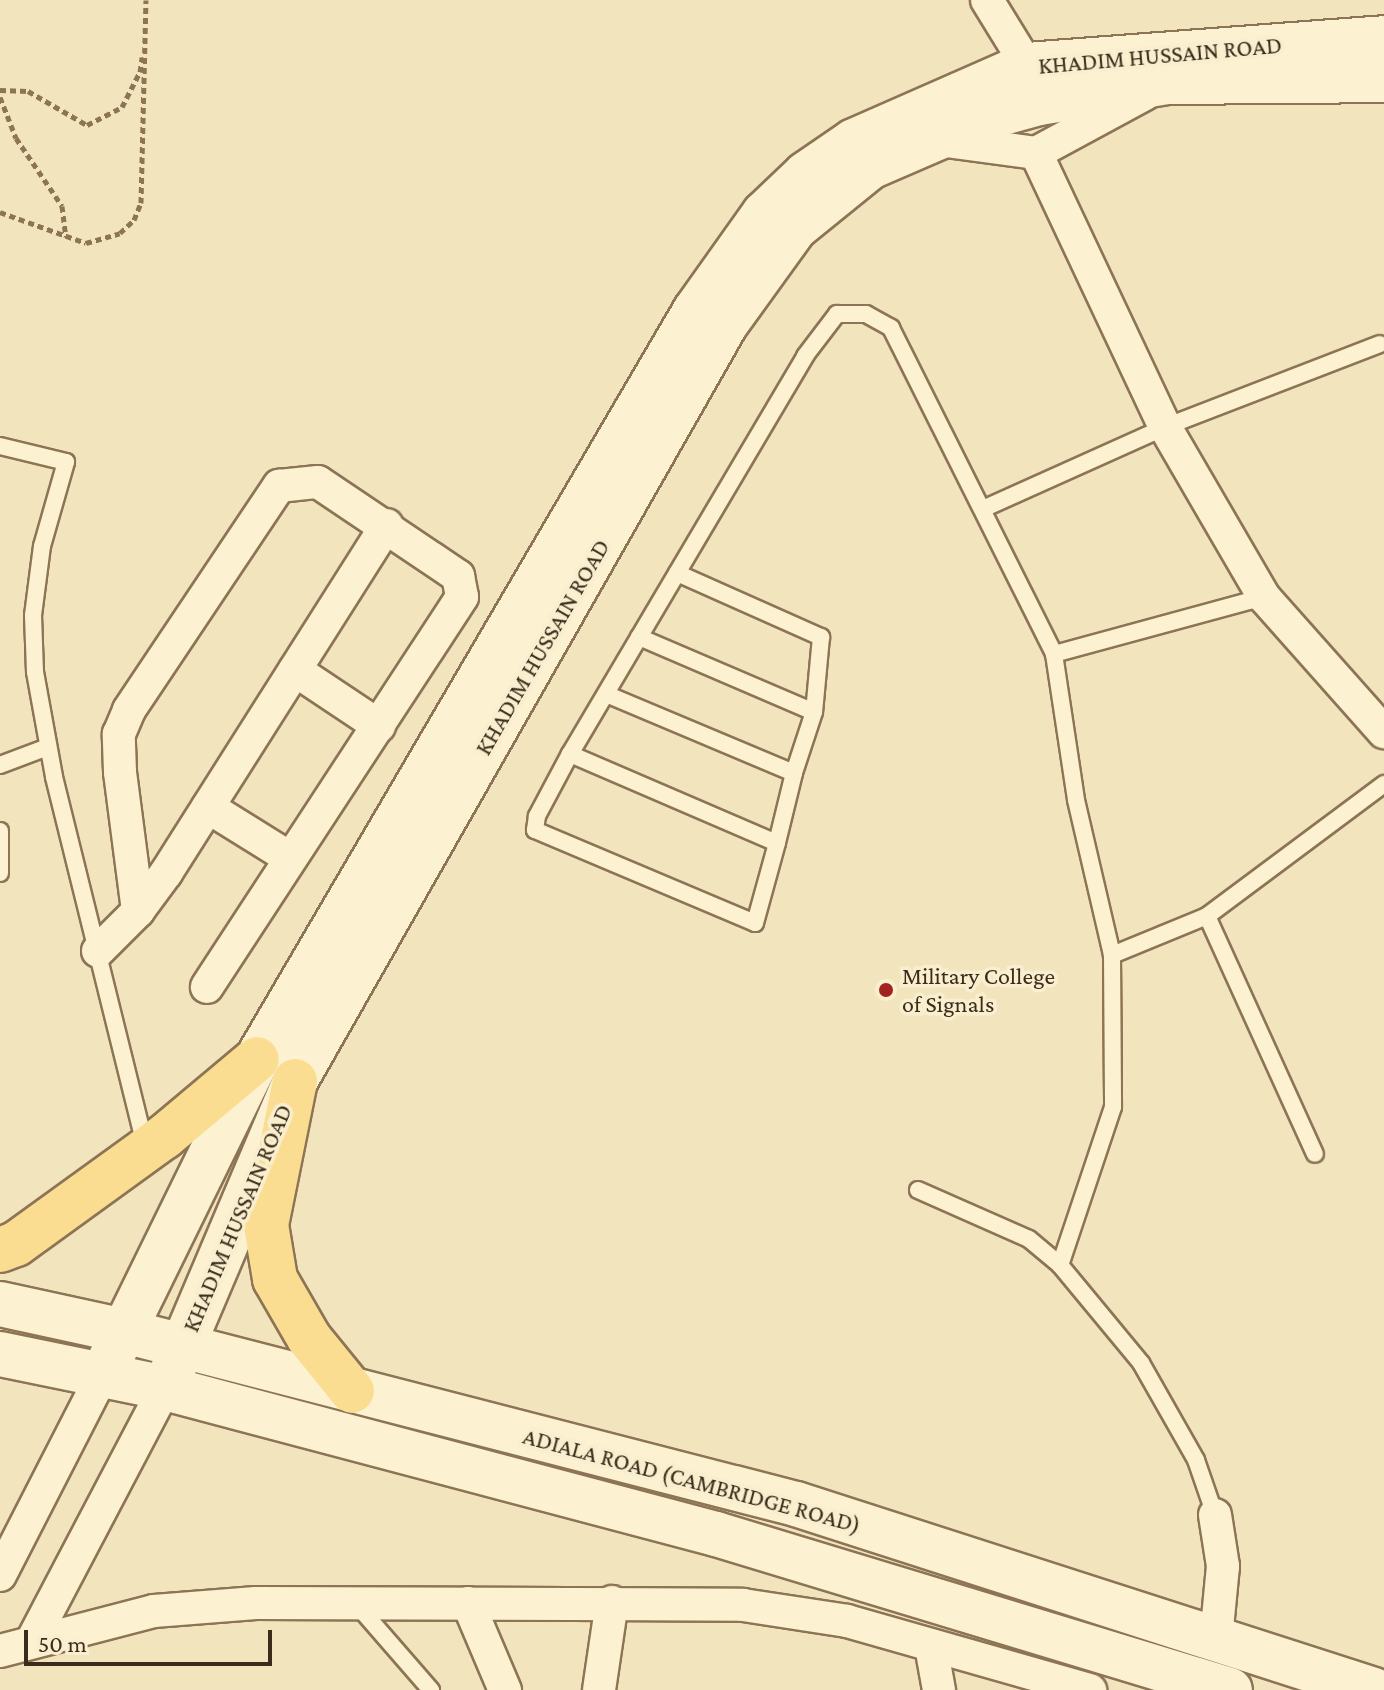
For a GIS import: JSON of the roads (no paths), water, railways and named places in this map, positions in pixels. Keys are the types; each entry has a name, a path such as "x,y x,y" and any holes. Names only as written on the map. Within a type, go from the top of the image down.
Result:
{"main road":[{"name":"KHADIM HUSSAIN ROAD","path":"103,1374 257,1059 734,250 806,174 854,141 1027,65 1384,38"},
{"name":"KHADIM HUSSAIN ROAD","path":"165,1388 295,1081 758,275 795,228 831,194 870,167 930,139 1039,103 1167,82 1384,80"},
{"path":"0,1250 16,1244 146,1149 257,1059"},
{"path":"295,1081 266,1225 275,1279 309,1338 352,1391"},
{"name":"ADIALA ROAD (CAMBRIDGE ROAD)","path":"0,1304 124,1331 796,1504 1374,1690"},
{"name":"ADIALA ROAD (CAMBRIDGE ROAD)","path":"0,1354 165,1388 716,1534 1230,1690"}],"street":[{"path":"987,0 1027,65"},
{"path":"930,139 1036,153 1167,82"},
{"path":"1036,153 1165,427 1264,597 1384,732"},
{"path":"138,911 120,772 119,734 129,710 279,486 318,482 387,525 458,576 462,597 207,987"},
{"path":"98,951 138,911 208,807 387,525"},
{"path":"295,670 379,726"},
{"path":"208,807 290,858"},
{"name":"KHADIM HUSSAIN ROAD","path":"0,1575 103,1374"},
{"name":"KHADIM HUSSAIN ROAD","path":"33,1639 165,1388"},
{"path":"1215,1515 1223,1566 1216,1639"},
{"path":"600,1689 612,1602"},
{"path":"0,1651 33,1639 154,1611 356,1603 743,1605 847,1621 1090,1690"},
{"path":"468,1603 505,1690"},
{"path":"931,1646 939,1690"}],"lane":[{"path":"677,573 821,637 814,712 794,773 755,923 535,830 537,816 570,754 805,356 837,314 866,314 891,328 931,414 985,508 1054,654 1076,800 1112,955 1113,1107 1060,1265"},
{"path":"985,508 1165,427 1380,344"},
{"path":"0,446 66,462 42,546 33,615 35,672 48,747 146,1149"},
{"path":"1054,654 1264,597"},
{"path":"639,637 814,712"},
{"path":"606,694 794,773"},
{"path":"0,765 48,747"},
{"path":"570,754 777,843"},
{"path":"1112,955 1207,916 1384,784"},
{"path":"0,831 0,873"},
{"path":"1207,916 1315,1154"},
{"path":"918,1190 1029,1239 1060,1265 1141,1363 1196,1460 1215,1515"},
{"path":"356,1603 431,1690"}],"place":[{"name":"Military College of Signals","path":"886,990"}]}
